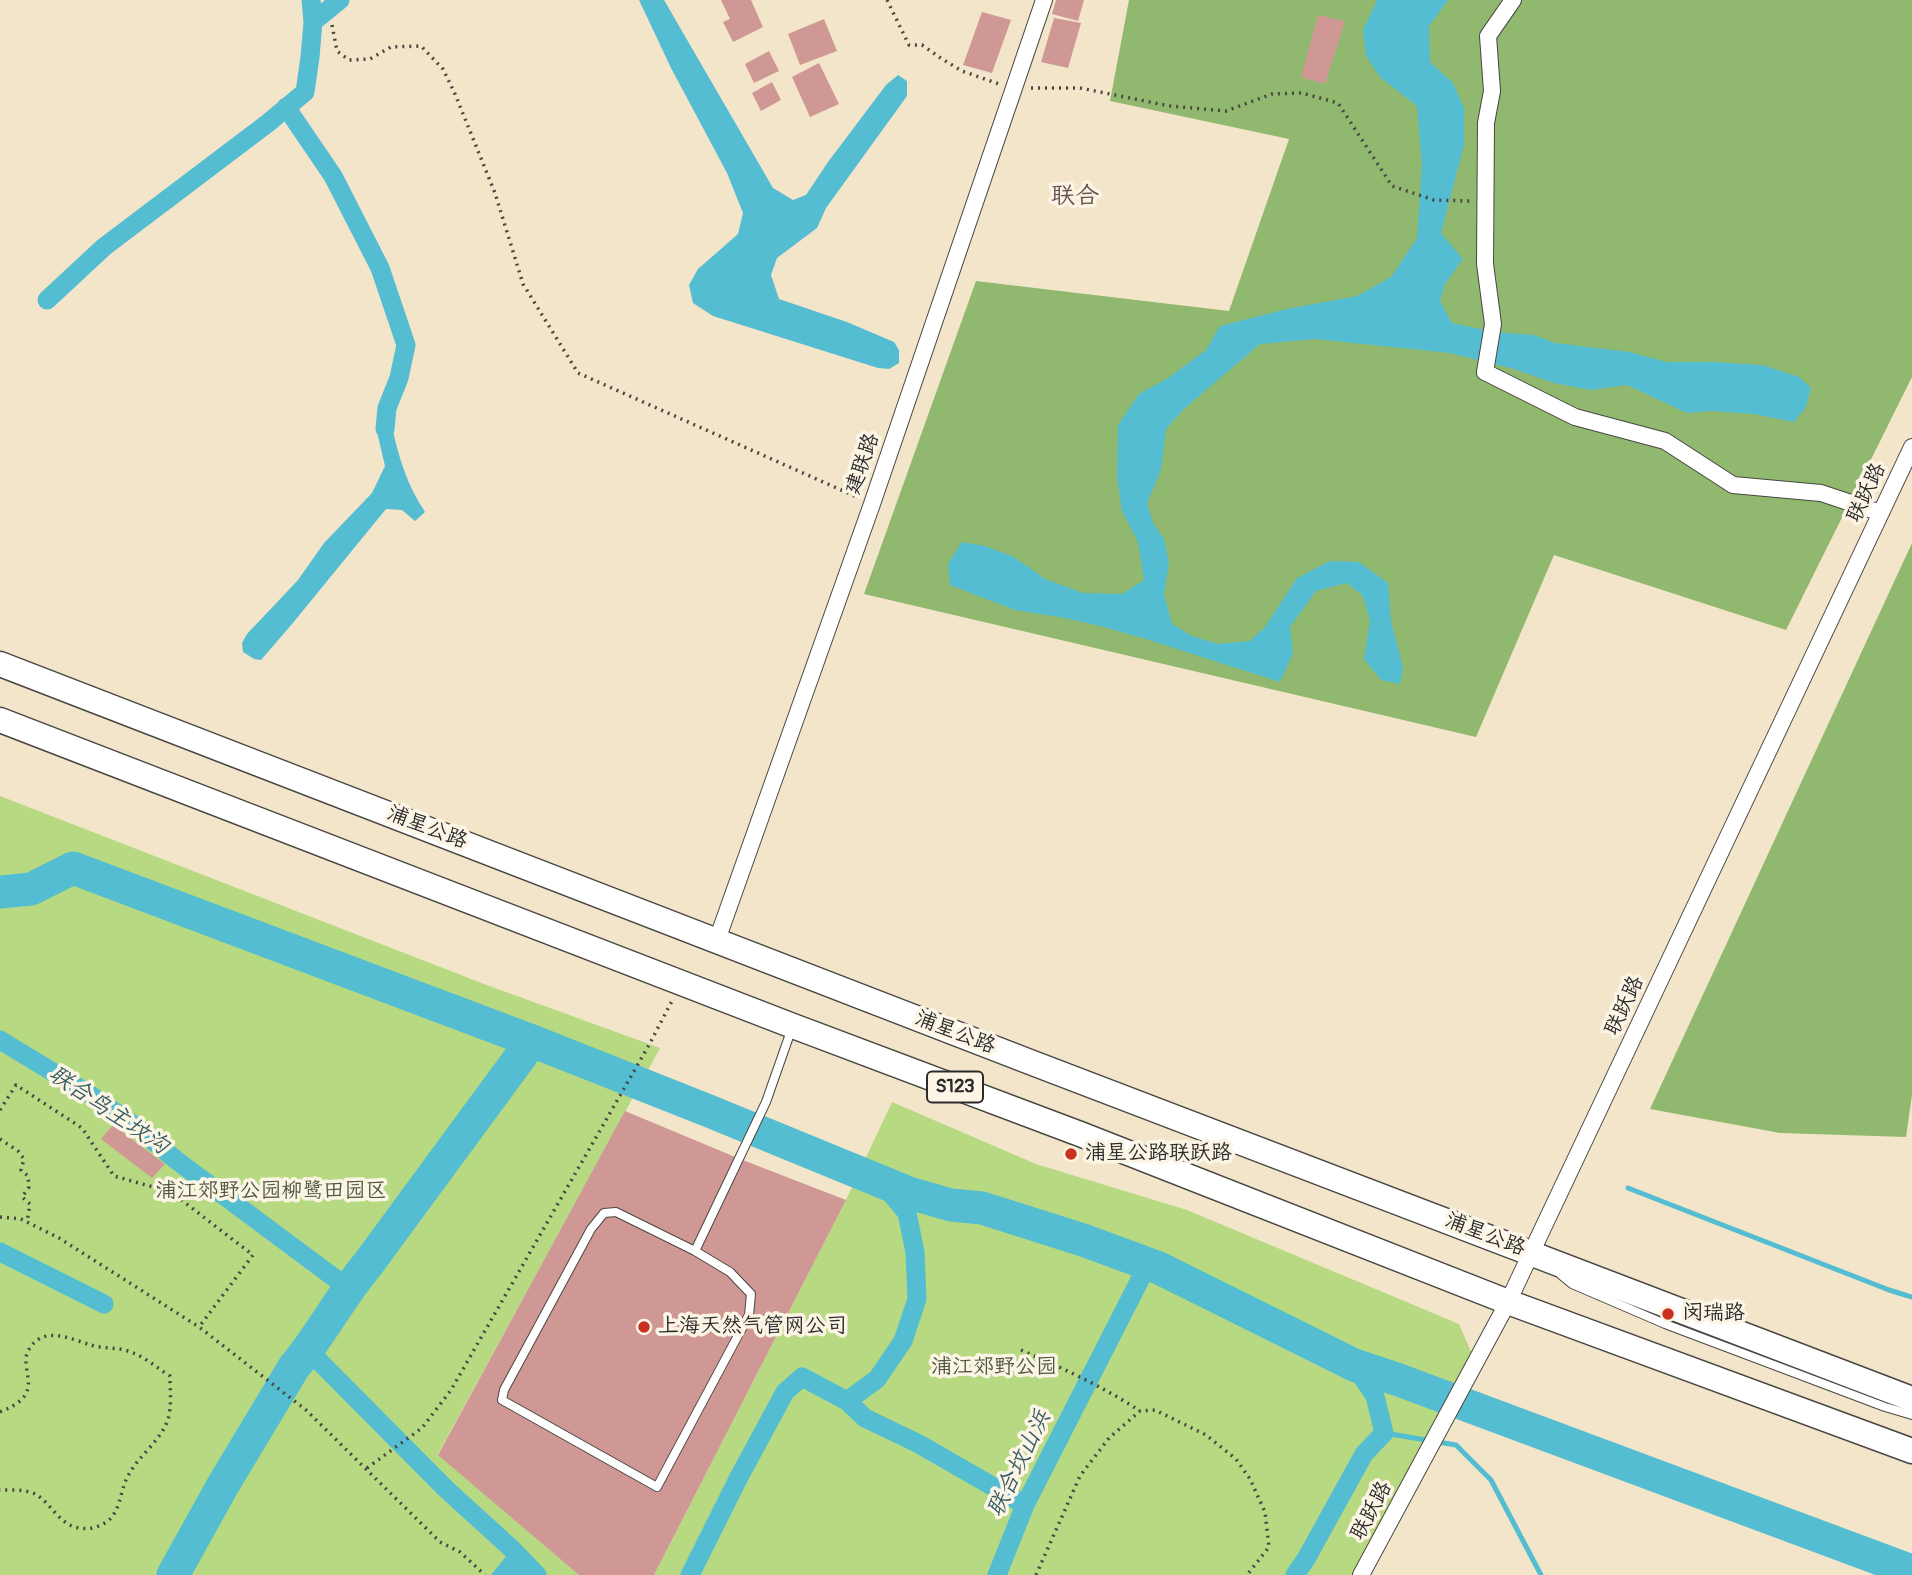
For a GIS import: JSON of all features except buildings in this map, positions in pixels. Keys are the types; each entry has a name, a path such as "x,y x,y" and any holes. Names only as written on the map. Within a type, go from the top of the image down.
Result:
{"main road":[{"name":"浦星公路","path":"0,664 1912,1399"},
{"name":"S123","path":"0,720 1067,1129 1508,1302 1912,1451"}],"street":[{"name":"建联路","path":"717,940 872,504 1044,0"},
{"path":"1513,0 1488,36 1492,91 1486,123 1485,264 1493,324 1485,372 1574,417 1665,441 1732,485 1821,494 1881,513"},
{"name":"联跃路","path":"1361,1575 1532,1253 1912,446"}],"lane":[{"path":"695,1251 766,1102 793,1026"},
{"path":"616,1212 695,1251 730,1272 751,1294 750,1315 657,1487 502,1400 503,1390 528,1344 592,1229 604,1213 616,1212"},
{"path":"1532,1253 1572,1284 1665,1324 1912,1415"}],"path":[{"path":"887,0 909,45 922,45 962,71 1013,88 1080,88 1170,106 1226,111 1272,94 1303,93 1338,103 1392,186 1434,200 1486,201"},
{"path":"332,25 337,51 349,60 370,59 391,47 421,46 443,69 495,192 523,284 578,373 872,504"},
{"path":"367,1468 422,1428 451,1390 681,983"},
{"path":"0,1110 16,1085 82,1128 114,1176 171,1192 253,1255 200,1327"},
{"path":"0,1139 18,1151 24,1159 21,1170 28,1177 29,1187 22,1197 30,1204 27,1222"},
{"path":"0,1217 21,1219 59,1238 200,1327 306,1410 440,1542 460,1552 484,1573"},
{"path":"0,1412 24,1399 29,1381 27,1352 38,1341 52,1334 95,1347 113,1347 130,1352 170,1376 169,1416 164,1429 137,1461 126,1479 111,1519 97,1528 78,1528 64,1522 36,1494 0,1490"},
{"path":"1021,1350 1115,1394 1140,1411"},
{"path":"1036,1575 1080,1476 1109,1438 1140,1411 1155,1410 1206,1435 1236,1460 1250,1479 1265,1512 1269,1547 1247,1575"}],"green space":[{"path":"1129,0 1912,0 1912,377 1786,630 1554,555 1476,737 864,594 976,281 1229,311 1289,139 1110,101"},
{"path":"1912,543 1912,1095 1906,1137 1780,1133 1650,1109"},
{"name":"浦江郊野公园柳鹭田园区","path":"0,796 484,984 660,1048 438,1454 579,1575 0,1575"},
{"name":"浦江郊野公园","path":"892,1102 1036,1164 1187,1210 1459,1324 1472,1354 1353,1575 654,1575 846,1200"}],"water":[{"path":"639,0 664,0 773,188 793,200 806,195 886,85 898,75 907,81 907,96 826,208 817,228 777,258 771,275 779,299 847,322 894,342 899,350 899,363 889,369 878,368 713,316 693,303 689,285 698,269 738,234 743,213 727,173 671,68"},
{"path":"1377,0 1448,0 1429,26 1430,62 1453,83 1464,108 1464,145 1441,233 1463,259 1445,284 1440,301 1452,323 1494,332 1534,335 1555,343 1629,352 1667,362 1762,365 1799,377 1811,388 1806,407 1794,422 1754,414 1711,411 1687,413 1627,385 1590,390 1554,383 1514,369 1450,353 1315,339 1260,344 1184,409 1166,429 1161,470 1147,503 1153,523 1164,539 1169,563 1164,594 1172,624 1192,636 1218,644 1250,641 1265,627 1297,578 1330,561 1359,562 1388,583 1391,621 1403,667 1400,684 1381,680 1364,659 1370,621 1363,596 1347,583 1316,591 1290,627 1293,653 1280,682 1100,626 1015,610 950,585 948,564 962,542 985,546 1014,557 1045,579 1083,593 1122,594 1144,580 1138,542 1122,511 1117,476 1118,425 1139,394 1168,378 1206,350 1220,326 1287,309 1357,296 1391,277 1417,238 1422,165 1417,106 1380,77 1366,56 1363,30"},
{"path":"392,427 404,471 425,512 415,521 402,510 386,509 261,660 254,659 243,652 242,643 247,634 298,580 324,543 372,493 385,466 377,432"},
{"path":"512,1549 536,1575 491,1575"}],"waterway":[{"path":"311,0 313,22"},
{"path":"47,300 104,247 305,92 313,22 340,0"},
{"path":"286,107 333,176 380,268 406,345 399,378 387,408 385,429"},
{"path":"0,892 31,889 73,868 532,1041 909,1193 951,1205 982,1208 1083,1240 1159,1268 1354,1365 1912,1571"},
{"name":"联合鸟主坟沟","path":"0,1040 134,1125 176,1160 348,1288"},
{"name":"联合鸟主坟沟","path":"173,1575 294,1367 532,1041"},
{"path":"690,1575 785,1392 802,1377 847,1401 877,1379 903,1341 917,1299 915,1252 907,1213 881,1182"},
{"path":"1628,1188 1912,1297"},
{"path":"0,1252 104,1304"},
{"name":"联合坟山浜","path":"997,1575 1025,1505 1148,1264"},
{"name":"联合鸟主坟沟","path":"308,1350 446,1489 537,1575"},
{"path":"1295,1575 1364,1454 1384,1433 1375,1396 1354,1365"},
{"path":"847,1401 865,1418 919,1444 1025,1505"},
{"path":"1384,1433 1456,1445 1491,1480 1541,1575"}],"place":[{"name":"浦星公路联跃路","path":"1071,1154"},
{"name":"闵瑞路","path":"1668,1314"},
{"name":"上海天然气管网公司","path":"644,1327"}],"district":[{"name":"联合","path":"1075,197"}]}
